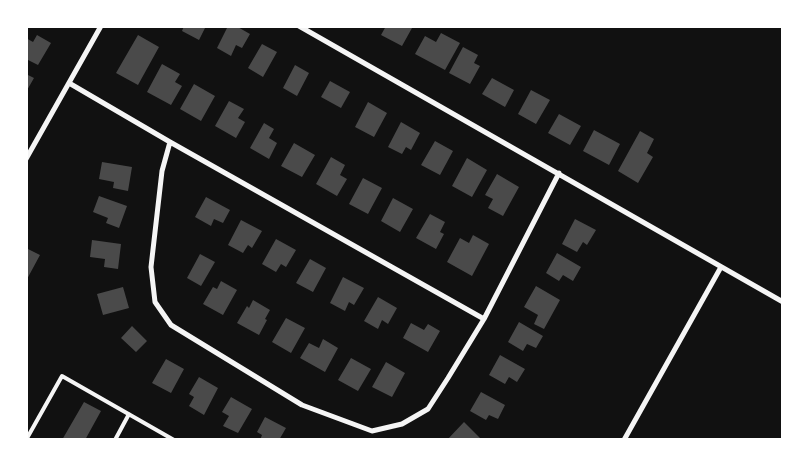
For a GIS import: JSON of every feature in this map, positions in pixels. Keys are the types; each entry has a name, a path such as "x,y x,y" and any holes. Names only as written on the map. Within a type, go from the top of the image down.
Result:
{"street":[{"path":"26,159 101,26"},
{"path":"299,26 783,302"},
{"path":"69,82 170,142 484,319"},
{"path":"170,142 162,171 151,267 155,302 171,325 302,405 372,431 402,424 428,409 484,319 559,173"},
{"path":"624,440 722,267"}],"lane":[{"path":"26,440 62,376 174,440"},
{"path":"115,440 130,414"}],"building":[{"path":"184,26 206,26 199,40 182,31"},
{"path":"228,26 236,26 250,34 242,48 236,45 231,56 217,48"},
{"path":"386,26 410,26 412,28 402,46 381,35"},
{"path":"441,33 460,43 445,70 415,54 425,36 436,42"},
{"path":"37,35 51,43 38,65 26,59 26,38 33,42"},
{"path":"138,35 159,47 138,85 116,73"},
{"path":"262,44 277,52 263,77 248,68"},
{"path":"463,47 478,55 474,63 480,66 470,84 449,73"},
{"path":"162,64 180,74 175,82 182,86 171,105 147,92"},
{"path":"295,65 309,73 297,96 283,88"},
{"path":"26,74 34,78 26,92"},
{"path":"492,78 514,90 505,107 482,94"},
{"path":"330,81 350,92 341,108 321,97"},
{"path":"194,84 215,96 201,121 180,109"},
{"path":"531,90 550,100 536,124 518,114"},
{"path":"229,101 244,109 238,118 245,122 236,138 215,126"},
{"path":"368,102 387,113 374,137 355,127"},
{"path":"559,114 581,126 570,145 548,133"},
{"path":"401,122 420,133 411,150 406,147 402,154 388,147"},
{"path":"264,123 274,129 269,138 277,143 269,159 250,148"},
{"path":"594,130 620,144 609,165 583,151"},
{"path":"640,131 654,139 647,153 653,157 638,183 618,171"},
{"path":"435,141 453,151 440,175 421,165"},
{"path":"294,143 315,155 302,177 281,166"},
{"path":"331,157 345,165 340,175 347,179 337,196 316,184"},
{"path":"467,158 487,170 472,197 452,186"},
{"path":"102,162 132,167 128,191 113,188 114,182 99,179"},
{"path":"497,174 519,187 503,216 488,208 493,199 485,195"},
{"path":"363,178 382,188 368,214 349,204"},
{"path":"99,196 127,206 119,228 106,223 108,218 93,212"},
{"path":"206,197 230,210 223,223 214,219 211,226 195,217"},
{"path":"393,198 413,209 400,232 381,221"},
{"path":"430,214 445,222 440,232 444,234 436,249 416,238"},
{"path":"575,219 596,230 587,245 583,242 577,252 562,244"},
{"path":"241,220 262,231 252,248 248,245 243,253 228,245"},
{"path":"473,235 489,244 472,276 447,262 460,238 469,243"},
{"path":"276,239 296,250 286,267 281,264 276,272 262,264"},
{"path":"92,240 121,244 118,269 104,267 105,259 90,257"},
{"path":"26,248 40,255 26,281"},
{"path":"557,253 581,267 573,281 563,275 559,281 546,273"},
{"path":"200,254 215,262 201,286 187,278"},
{"path":"310,259 326,268 313,292 296,283"},
{"path":"343,277 364,288 354,305 349,302 345,311 330,303"},
{"path":"221,281 237,290 223,315 203,304 213,287 217,289"},
{"path":"536,286 560,300 544,329 534,324 538,315 524,307"},
{"path":"123,287 129,308 103,315 97,294"},
{"path":"378,297 397,308 388,324 382,320 378,329 364,321"},
{"path":"253,300 270,310 259,335 237,323"},
{"path":"286,318 305,328 291,353 272,342"},
{"path":"519,322 543,336 536,348 527,344 523,351 508,342"},
{"path":"411,323 424,330 428,324 440,331 428,352 403,338"},
{"path":"132,326 147,341 136,352 121,338"},
{"path":"323,339 338,348 325,372 300,358 309,343 319,348"},
{"path":"500,355 525,369 517,382 509,377 505,384 489,375"},
{"path":"351,358 371,369 358,391 338,380"},
{"path":"166,359 184,369 171,393 152,383"},
{"path":"386,362 405,373 392,397 372,387"},
{"path":"199,377 218,388 204,415 189,406 194,397 189,394"},
{"path":"481,392 505,405 498,419 489,415 486,420 470,411"},
{"path":"231,397 252,409 238,433 223,426 229,416 222,412"},
{"path":"84,402 101,411 85,440 62,440"},
{"path":"265,417 286,428 279,440 260,440 262,435 257,432"},
{"path":"464,422 482,440 447,440"}]}
